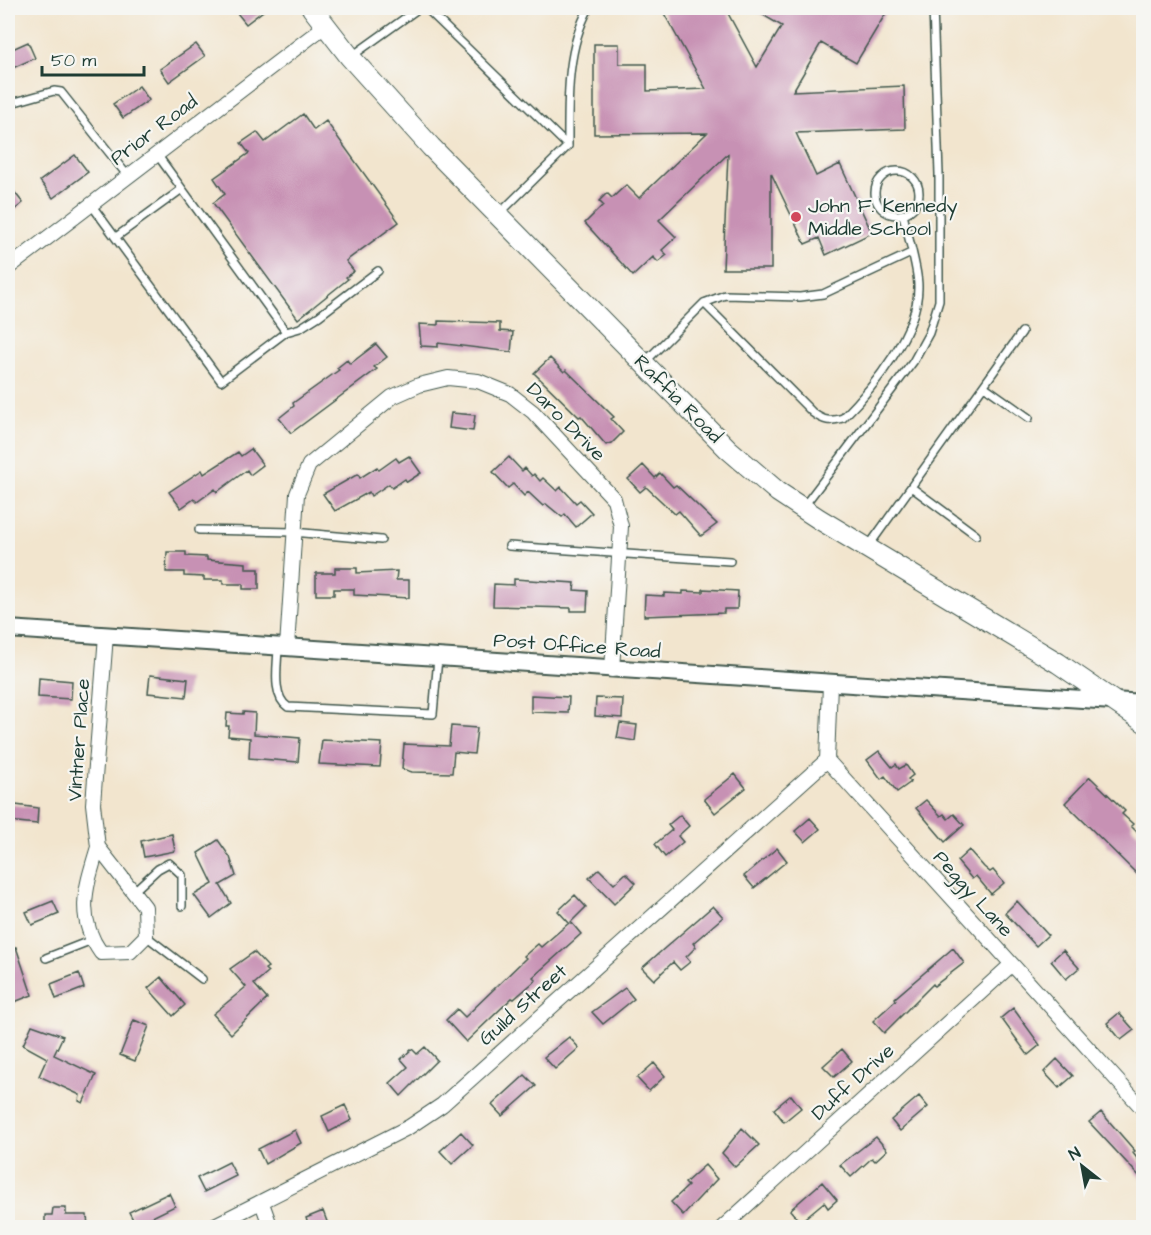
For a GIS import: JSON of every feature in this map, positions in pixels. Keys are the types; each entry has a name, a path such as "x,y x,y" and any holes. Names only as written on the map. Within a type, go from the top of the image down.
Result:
{"main road":[{"name":"Raffia Road","path":"312,8 350,57 497,216 728,449 778,492 867,549 1059,663 1143,722"}],"street":[{"name":"Prior Road","path":"8,268 90,203 325,26"},
{"name":"Daro Drive","path":"283,647 297,494 309,465 392,397 419,385 448,378 478,381 510,394 533,412 614,499 621,526 612,670"},
{"name":"Post Office Road","path":"8,629 1117,704 1143,703"},
{"name":"Vintner Place","path":"92,940 86,926 86,886 98,847 93,804 106,635"},
{"path":"827,760 830,684"},
{"name":"Peggy Lane","path":"827,760 1143,1110"},
{"name":"Guild Street","path":"209,1227 262,1203 409,1128 442,1105 827,760"},
{"path":"92,940 101,953 130,952 146,936 145,907 98,847"},
{"name":"Duff Drive","path":"722,1227 1011,965"},
{"path":"262,1203 272,1227"}],"lane":[{"path":"350,57 419,8"},
{"path":"426,8 568,146"},
{"path":"497,216 568,146 568,96 574,49 589,8"},
{"path":"803,508 913,362 929,333 939,301 939,174 933,8"},
{"path":"8,104 61,92 127,175"},
{"path":"156,153 286,332"},
{"path":"893,171 908,174 917,185 918,200 909,212 903,214 889,214 878,205 875,198 876,184 886,174 893,171"},
{"path":"116,237 182,189"},
{"path":"90,203 221,381 286,332 310,322 378,271"},
{"path":"704,303 813,413 823,420 832,422 843,418 907,335 914,319 919,284 910,253 903,214"},
{"path":"643,364 704,303 725,296 800,297 823,294 910,253"},
{"path":"867,549 1023,332"},
{"path":"984,386 1029,418"},
{"path":"911,487 976,535"},
{"path":"199,530 293,532 381,540"},
{"path":"509,546 730,561"},
{"path":"283,647 279,695 288,707 432,714 438,658"},
{"path":"133,892 151,878 158,869 170,863 182,875 182,906"},
{"path":"146,936 202,979"},
{"path":"46,958 92,940"}],"building":[{"path":"233,8 267,8 246,24"},
{"path":"661,8 725,8 757,67 782,26 751,8 889,8 856,63 821,43 793,91 904,86 905,129 796,133 816,176 840,164 872,233 826,255 819,238 805,244 771,173 771,269 723,269 728,154 659,220 676,237 662,250 667,255 658,262 653,257 633,276 585,223 603,205 599,201 607,193 612,198 626,185 639,198 707,133 594,134 594,44 619,44 619,64 647,64 647,91 706,89"},
{"path":"28,42 35,58 8,70 8,51"},
{"path":"196,44 205,56 169,82 160,69"},
{"path":"139,86 149,100 123,118 113,104"},
{"path":"303,114 314,130 326,121 399,222 346,261 354,271 346,277 348,279 298,319 213,203 225,194 214,178 249,153 241,143 257,132 265,142"},
{"path":"75,155 88,172 53,198 40,181"},
{"path":"8,184 23,203 8,215"},
{"path":"438,321 500,323 500,331 513,332 511,352 438,343 438,347 421,346 419,324 438,325"},
{"path":"376,344 387,357 374,367 377,369 291,433 279,418 294,406 293,403 339,370 337,368 347,360 350,364"},
{"path":"550,358 564,372 566,370 614,417 611,419 623,432 612,443 606,445 581,416 579,417 534,373"},
{"path":"451,413 475,415 473,431 449,428"},
{"path":"251,449 263,465 250,475 247,470 217,492 215,489 197,502 194,499 181,508 169,492 202,470 204,474 238,452 241,456"},
{"path":"409,456 421,473 407,482 405,479 392,488 389,484 371,496 369,492 335,511 323,494 358,474 360,478 377,467 379,470 396,458 399,462"},
{"path":"509,457 522,471 525,468 540,481 543,478 557,491 561,487 576,503 580,500 592,513 576,527 565,514 562,517 546,504 543,506 528,492 524,496 513,484 508,488 493,472"},
{"path":"643,465 655,478 660,473 673,487 676,485 717,524 701,536 679,511 675,514 646,487 640,492 628,479"},
{"path":"167,552 186,552 186,556 207,557 207,560 246,563 246,569 259,569 259,589 243,589 243,584 223,584 223,580 204,580 204,577 184,576 184,572 166,572"},
{"path":"335,568 357,568 357,573 397,571 396,580 409,580 409,598 354,595 354,589 334,589 334,595 316,595 316,573 335,573"},
{"path":"514,579 575,583 574,590 588,591 587,611 571,611 571,608 493,606 494,584 514,585"},
{"path":"703,589 738,591 737,609 724,609 724,613 644,616 645,595 683,594 683,591 703,592"},
{"path":"150,675 188,679 186,697 148,693"},
{"path":"39,678 72,681 71,699 38,697"},
{"path":"531,695 569,697 568,713 531,712"},
{"path":"596,698 623,699 622,718 595,716"},
{"path":"243,712 255,713 254,734 300,738 298,762 249,758 250,738 228,736 229,726 226,726 227,713 243,714"},
{"path":"620,723 637,725 635,741 617,738"},
{"path":"451,726 477,728 474,754 454,752 452,773 412,772 402,769 404,744 449,746"},
{"path":"322,740 382,743 380,767 319,764"},
{"path":"879,751 892,767 896,764 899,769 906,765 913,775 908,779 911,782 897,792 885,776 881,779 867,760"},
{"path":"735,774 746,788 715,813 704,799"},
{"path":"1090,777 1125,811 1122,814 1143,838 1143,880 1065,803"},
{"path":"926,800 941,816 944,814 948,819 954,814 964,825 945,842 916,808"},
{"path":"8,804 38,808 37,824 8,821"},
{"path":"680,815 689,826 678,836 683,842 665,857 655,844 672,830 668,825"},
{"path":"810,818 820,829 805,842 795,831"},
{"path":"172,834 175,851 144,857 141,841"},
{"path":"218,840 230,857 236,876 220,885 231,903 211,918 194,895 213,884 198,853"},
{"path":"777,848 787,861 754,888 744,876"},
{"path":"969,850 984,867 990,872 993,870 1004,883 991,894 976,876 972,879 957,861"},
{"path":"599,869 614,884 626,873 636,883 614,904 589,878"},
{"path":"575,895 586,907 571,922 581,934 533,977 536,980 514,999 512,998 466,1042 446,1020 457,1009 465,1017 526,958 524,956 538,944 541,947 569,923 558,911"},
{"path":"53,901 59,914 32,925 26,912"},
{"path":"1017,901 1048,935 1036,946 1005,913"},
{"path":"713,906 723,917 693,943 696,947 686,957 690,962 680,970 673,962 654,980 642,968"},
{"path":"16,947 32,995 12,1003 8,992 8,950"},
{"path":"953,948 964,963 934,986 933,984 884,1033 873,1021 896,1000 895,998"},
{"path":"1063,950 1079,968 1066,979 1051,961"},
{"path":"254,952 268,967 265,969 268,972 254,984 267,999 231,1034 213,1014 246,987 230,969"},
{"path":"79,973 84,988 56,999 51,984"},
{"path":"161,977 185,1005 173,1016 148,988"},
{"path":"625,988 634,999 603,1024 592,1012"},
{"path":"1013,1008 1040,1045 1028,1055 1001,1018"},
{"path":"1119,1013 1134,1030 1121,1040 1107,1023"},
{"path":"134,1020 149,1026 135,1061 120,1055"},
{"path":"32,1025 63,1036 54,1055 96,1075 83,1103 79,1101 80,1095 39,1076 47,1058 23,1045"},
{"path":"569,1037 579,1048 555,1069 544,1057"},
{"path":"425,1047 437,1060 401,1096 390,1083 408,1067 401,1059 412,1049 417,1054"},
{"path":"842,1049 852,1061 834,1077 823,1066"},
{"path":"1057,1059 1073,1076 1059,1088 1044,1072"},
{"path":"654,1063 665,1076 649,1091 637,1078"},
{"path":"525,1075 536,1086 502,1116 492,1105"},
{"path":"791,1095 801,1108 784,1122 774,1109"},
{"path":"919,1096 928,1107 900,1131 891,1120"},
{"path":"345,1105 352,1120 329,1132 322,1116"},
{"path":"1101,1112 1135,1151 1133,1153 1143,1166 1142,1179 1089,1122"},
{"path":"742,1128 759,1145 735,1167 722,1153"},
{"path":"295,1130 301,1143 265,1164 258,1149"},
{"path":"461,1132 473,1145 452,1164 440,1151"},
{"path":"876,1137 887,1150 875,1161 872,1158 851,1177 840,1165"},
{"path":"229,1162 236,1176 204,1192 197,1178"},
{"path":"705,1165 717,1179 683,1215 671,1202 688,1186 685,1183"},
{"path":"822,1182 837,1200 828,1208 824,1202 800,1222 790,1210"},
{"path":"169,1193 175,1206 136,1225 129,1212"},
{"path":"53,1208 66,1208 66,1215 87,1215 88,1227 45,1227 45,1215 52,1215"},
{"path":"323,1211 329,1227 309,1227 306,1218"}],"place":[{"name":"John F. Kennedy Middle School","path":"796,217"}]}
